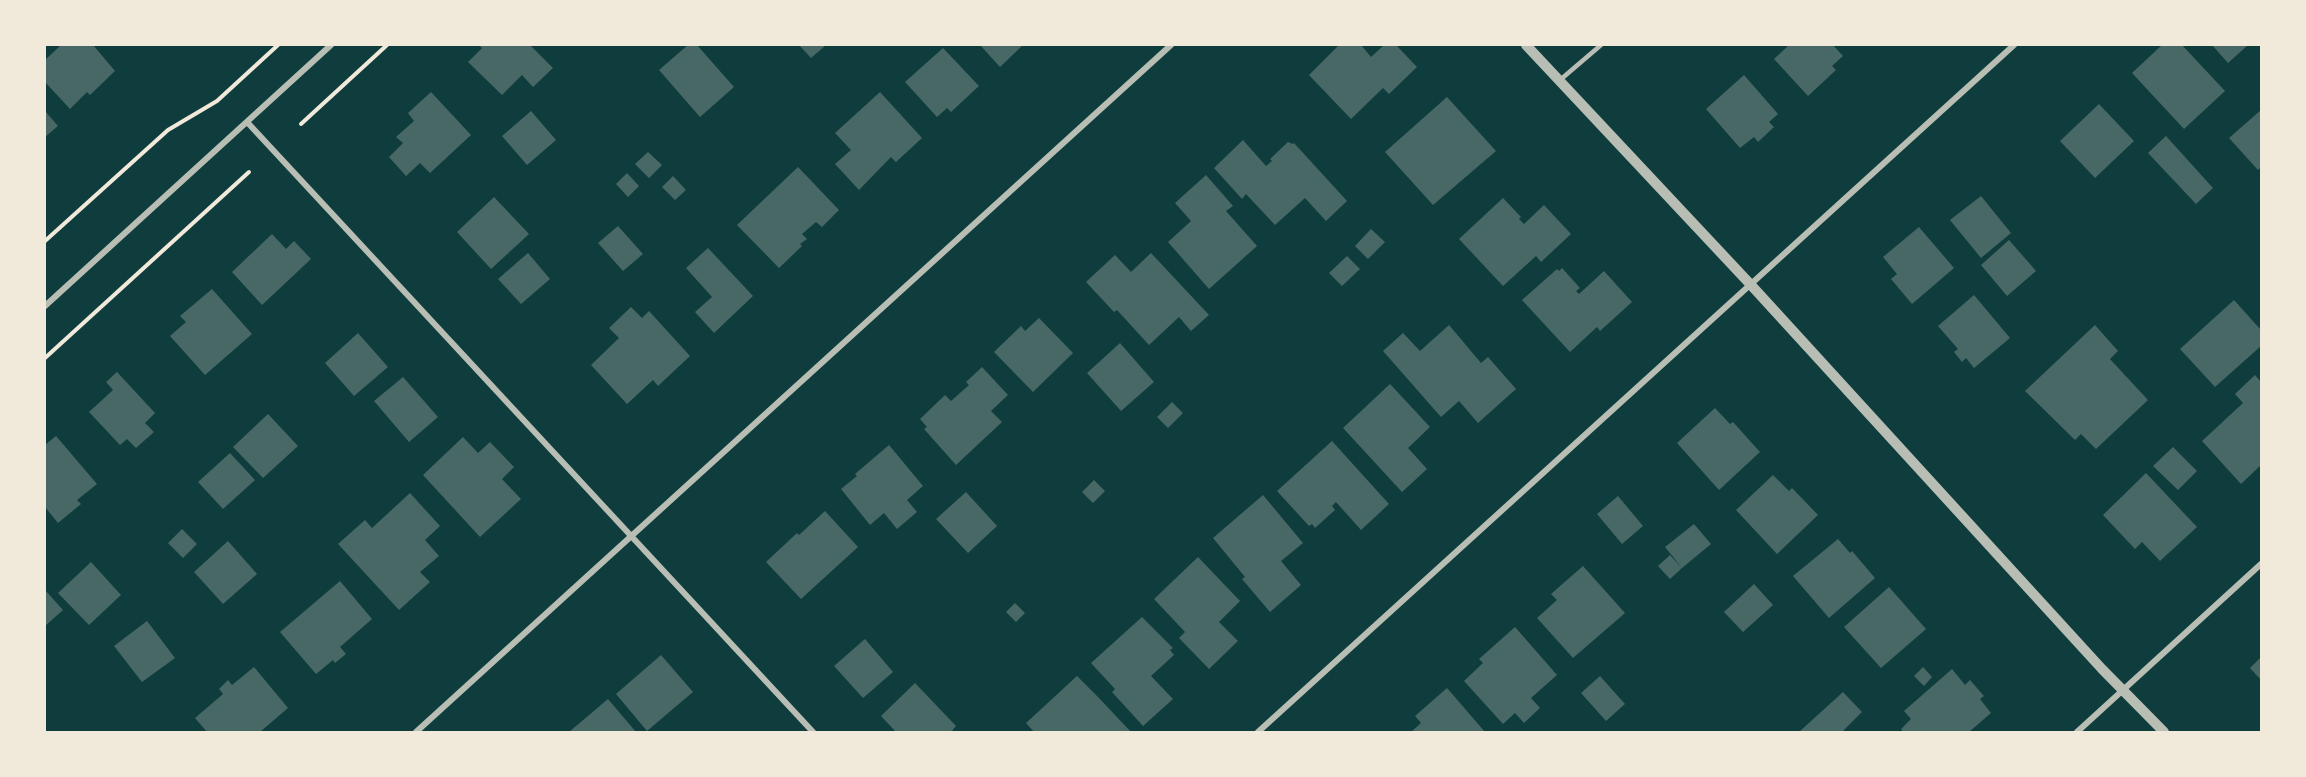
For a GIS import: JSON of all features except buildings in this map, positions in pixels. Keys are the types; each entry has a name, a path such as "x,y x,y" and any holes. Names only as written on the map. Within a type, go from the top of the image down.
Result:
{"street":[{"path":"45,306 331,45"},
{"path":"416,732 1171,45"},
{"path":"1526,45 1751,285 2102,669 2164,732"},
{"path":"1258,732 2014,45"},
{"path":"248,122 813,732"},
{"path":"2077,732 2261,564"}],"lane":[{"path":"1558,81 1601,45"}],"path":[{"path":"45,241 168,130 217,101 278,45"},
{"path":"301,124 387,45"},
{"path":"45,358 249,172"}]}
